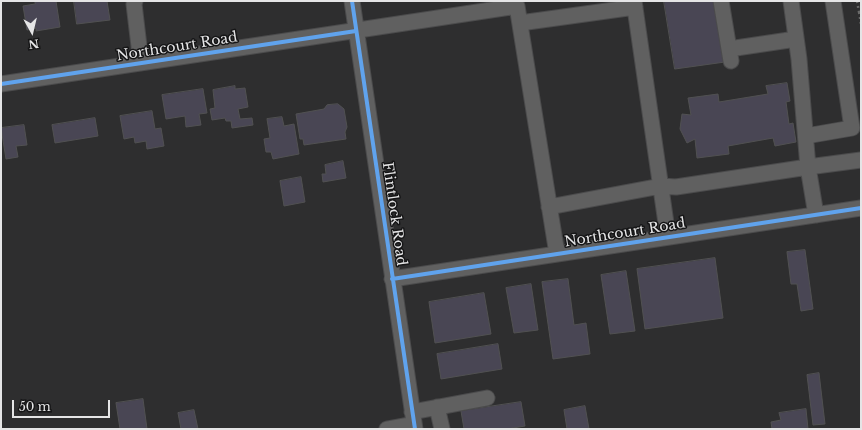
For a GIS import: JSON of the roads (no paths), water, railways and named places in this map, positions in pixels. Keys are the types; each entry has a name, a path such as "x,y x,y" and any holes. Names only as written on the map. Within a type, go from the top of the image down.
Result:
{"street":[{"path":"135,1 134,4 140,63"},
{"name":"Flintlock Road","path":"352,1 414,422"},
{"path":"720,1 730,55 796,40"},
{"path":"791,1 808,167 816,215"},
{"path":"806,136 852,128 833,1"},
{"path":"557,254 520,23 634,4 668,237"},
{"name":"Northcourt Road","path":"1,84 518,6 520,23"},
{"path":"549,207 660,186 676,187 861,160"},
{"name":"Northcourt Road","path":"392,279 861,208"},
{"path":"387,429 414,422 438,407 487,398"},
{"path":"438,407 442,429"}]}
